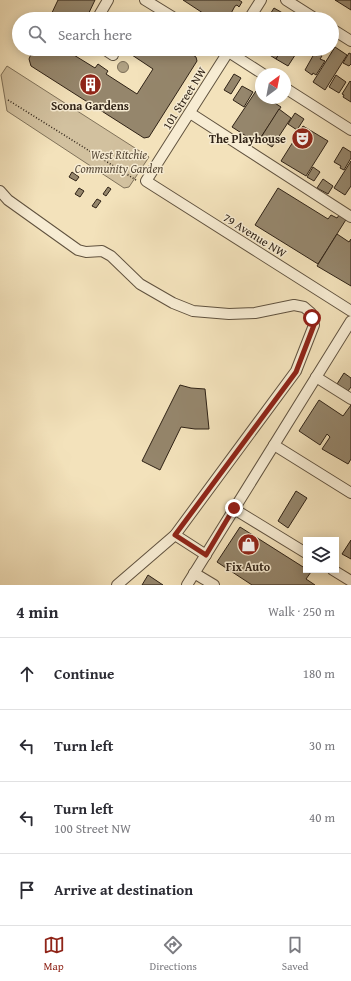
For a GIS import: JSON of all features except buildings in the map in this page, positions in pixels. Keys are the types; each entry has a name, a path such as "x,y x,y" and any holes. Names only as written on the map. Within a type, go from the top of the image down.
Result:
{"street":[{"path":"101,12 108,0"},
{"path":"145,0 165,12"},
{"path":"253,12 261,0"},
{"path":"286,0 305,12"},
{"path":"339,33 351,41"},
{"name":"101 Street NW","path":"146,182 190,113 223,56"},
{"path":"236,56 255,69"},
{"path":"291,92 351,130"},
{"path":"190,113 351,217"},
{"name":"79 Avenue NW","path":"146,182 351,311"},
{"path":"0,191 8,200 78,250 86,252 102,251 111,256 140,284 173,303 193,311 229,314 255,313 294,305 304,307 311,313 314,325 296,372 175,535 117,585"},
{"path":"187,585 351,321"},
{"path":"316,377 351,399"},
{"path":"274,445 351,493"},
{"path":"234,508 303,551"},
{"path":"175,535 206,555"},
{"path":"194,573 214,585"},
{"path":"338,573 351,581"}],"path":[{"path":"8,100 134,180 146,182"}],"green space":[{"name":"West Ritchie Community Garden","path":"7,66 149,157 129,187 124,188 7,111 1,75"}],"shaded area":[{"path":"123,61 127,63 129,67 127,71 123,73 119,71 117,67 119,63"}],"place":[{"name":"Scona Gardens","path":"90,84"},
{"name":"The Playhouse","path":"302,138"},
{"name":"Fix Auto","path":"248,545"}],"route":[{"path":"234,508 206,555 175,535 296,372 314,325 312,318"}]}
